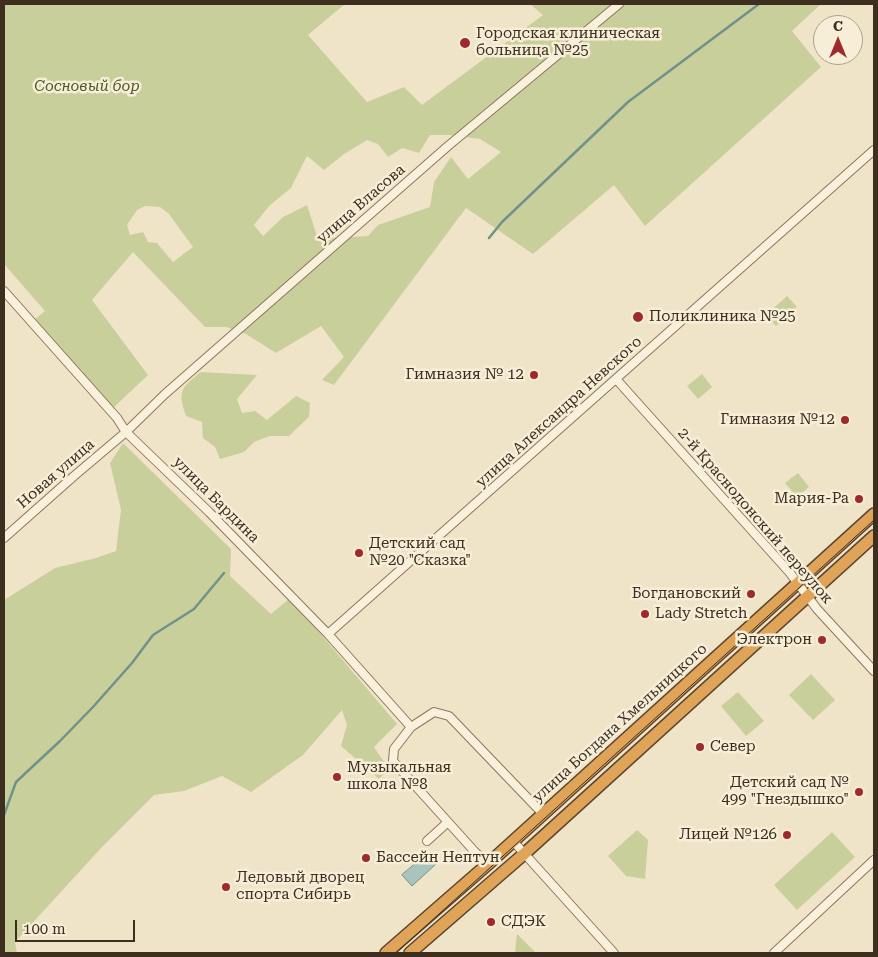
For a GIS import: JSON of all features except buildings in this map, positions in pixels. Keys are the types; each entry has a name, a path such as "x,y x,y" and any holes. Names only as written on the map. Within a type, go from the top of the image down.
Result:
{"highway":[{"name":"улица Богдана Хмельницкого","path":"386,953 488,864 874,514"},
{"path":"410,953 524,854 874,536"}],"street":[{"name":"улица Власова","path":"126,432 165,394 448,146 619,4"},
{"name":"улица Александра Невского","path":"328,634 873,155"},
{"name":"улица Бардина","path":"4,291 117,418 126,432 209,512 328,634 411,727"},
{"name":"2-й Краснодонский переулок","path":"616,379 798,583 817,609 874,670"},
{"name":"Новая улица","path":"4,538 126,432"},
{"path":"488,864 393,761 394,749 411,727 434,712 449,716 543,814"},
{"path":"428,840 448,822"},
{"path":"513,841 614,953"},
{"path":"774,953 874,860"}],"green space":[{"name":"Сосновый бор","path":"4,4 345,4 308,35 367,102 404,87 422,105 543,15 530,4 821,4 792,31 813,57 813,65 819,65 821,67 645,226 614,185 533,254 466,208 334,385 322,380 344,357 321,326 276,353 246,334 226,327 205,327 133,252 92,300 148,375 113,408 33,321 45,311 4,264","holes":["430,135 449,135 480,139 501,152 468,179 451,157 434,182 430,207 378,225 368,236 334,238 317,236 307,205 283,217 263,236 254,225 269,206 291,188 307,156 324,170 344,154 367,140 378,144 388,157 402,148 419,153","145,206 160,207 169,214 193,247 173,262 157,243 148,242 143,232 130,235 127,225 137,210"]},
{"path":"787,296 797,307 776,326 766,315"},
{"path":"201,372 257,375 237,399 242,413 255,411 267,420 296,396 310,403 309,417 289,436 270,436 254,442 244,452 220,459 215,447 203,438 202,422 186,416 183,408 182,395 185,386"},
{"path":"702,374 712,387 698,399 687,386"},
{"path":"123,443 231,549 230,576 271,614 290,598 397,724 374,747 389,769 379,779 341,746 347,725 342,710 303,755 251,792 222,776 184,791 154,795 103,846 15,942 17,953 4,953 4,600 55,568 116,551 121,510 110,463"},
{"path":"798,473 809,487 797,497 785,483"},
{"path":"811,674 835,700 813,720 789,695"},
{"path":"738,692 764,721 746,736 721,706"},
{"path":"637,830 648,840 645,879 626,876 608,856"},
{"path":"832,832 855,857 797,910 774,885"},
{"path":"517,934 536,953 515,953"}],"water":[{"path":"427,854 436,864 412,886 402,875"}],"waterway":[{"path":"489,238 502,222 628,102 759,4"},
{"path":"4,815 16,782 93,707 132,663 153,635 194,609 224,573"}],"tram line":[{"path":"396,953 874,520"}],"place":[{"name":"Городская клиническая больница №25","path":"465,43"},
{"name":"Поликлиника №25","path":"638,317"},
{"name":"Гимназия № 12","path":"534,375"},
{"name":"Гимназия №12","path":"845,420"},
{"name":"Мария-Ра","path":"859,499"},
{"name":"Детский сад №20 \"Сказка\"","path":"359,553"},
{"name":"Богдановский","path":"751,594"},
{"name":"Lady Stretch","path":"645,614"},
{"name":"Электрон","path":"822,640"},
{"name":"Север","path":"700,747"},
{"name":"Музыкальная школа №8","path":"337,777"},
{"name":"Детский сад № 499 \"Гнездышко\"","path":"859,792"},
{"name":"Лицей №126","path":"787,835"},
{"name":"Бассейн Нептун","path":"366,858"},
{"name":"Ледовый дворец спорта Сибирь","path":"226,887"},
{"name":"СДЭК","path":"491,922"}]}
